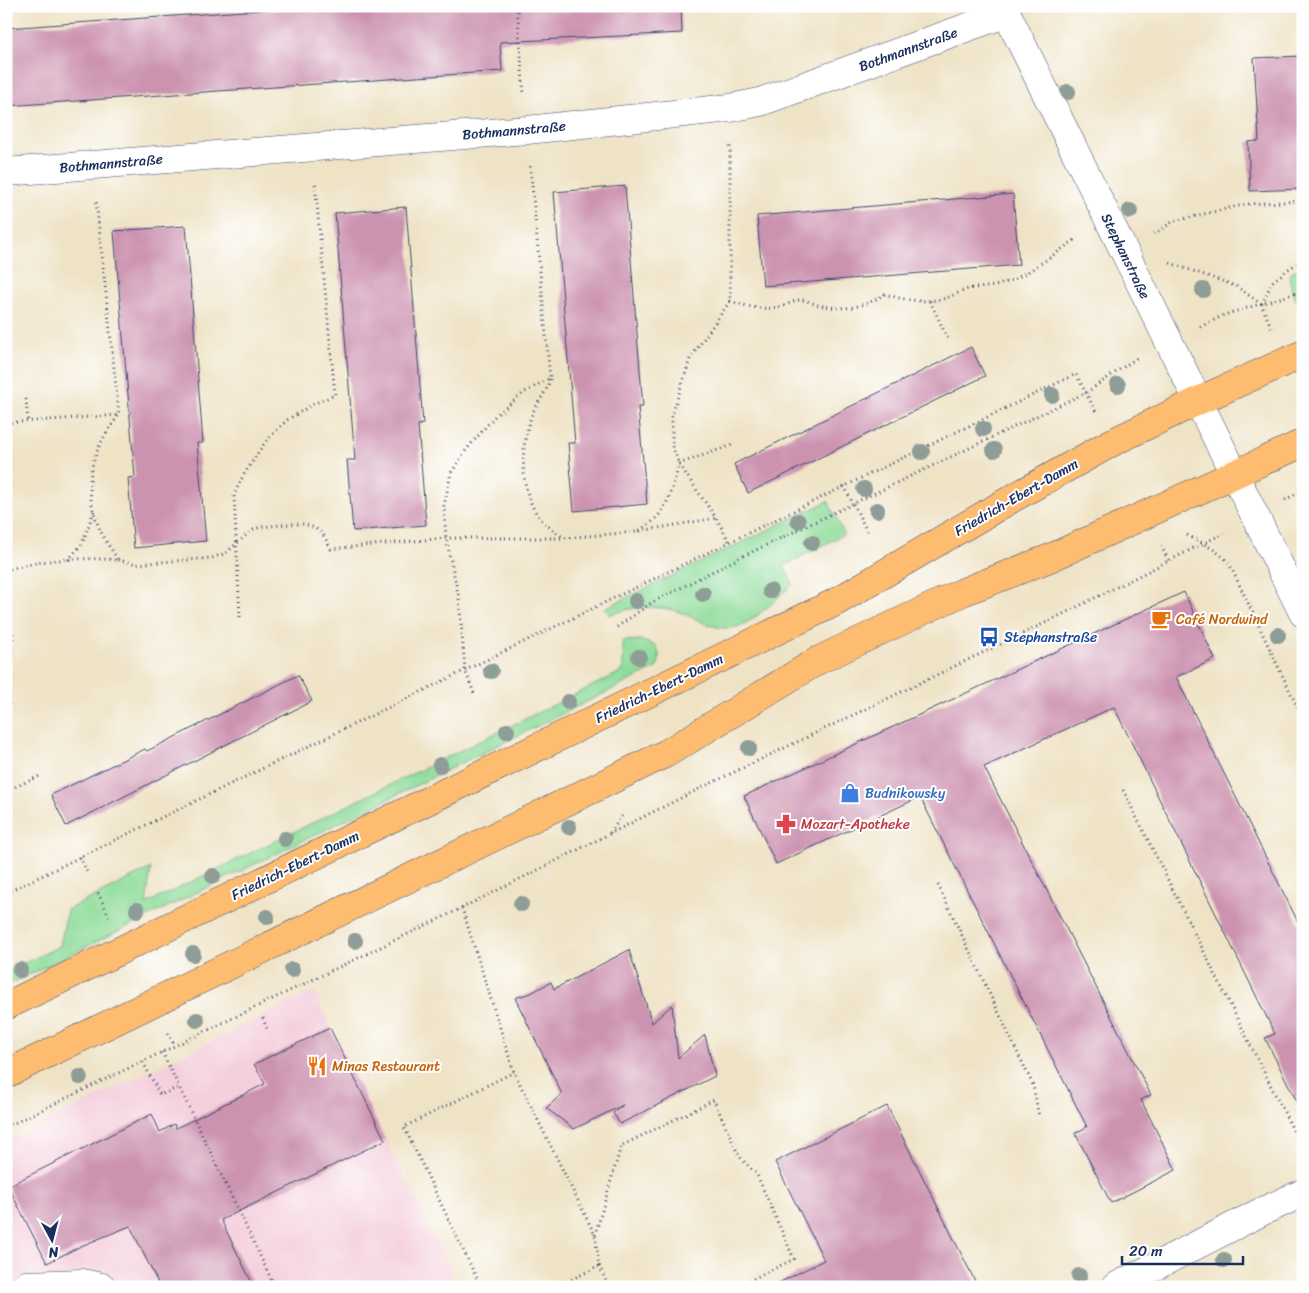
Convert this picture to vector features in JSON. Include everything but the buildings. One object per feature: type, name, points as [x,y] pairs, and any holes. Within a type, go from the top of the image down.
[{"type":"main road","name":"Friedrich-Ebert-Damm","points":[[6,1006],[834,603],[1111,443],[1198,401],[1303,354]]},
{"type":"main road","points":[[6,1074],[667,752],[819,660],[963,592],[1050,558],[1303,443]]},
{"type":"street","name":"Bothmannstraße","points":[[6,172],[527,130],[730,108],[760,102],[1005,10]]},
{"type":"street","name":"Stephanstraße","points":[[1005,10],[1303,613]]},
{"type":"street","points":[[1115,1287],[1263,1211],[1303,1193]]},
{"type":"street","points":[[26,1285],[82,1283],[102,1287]]},
{"type":"path","points":[[517,6],[550,378],[548,388],[530,420],[524,447],[524,472],[534,510],[551,529],[563,538]]},
{"type":"path","points":[[729,541],[716,518],[679,464],[672,446],[672,416],[690,360],[730,301],[730,108]]},
{"type":"path","points":[[240,617],[234,495],[242,476],[265,442],[287,420],[313,404],[335,395],[312,147]]},
{"type":"path","points":[[92,164],[119,414],[104,434],[94,456],[89,480],[94,511],[101,531],[118,560]]},
{"type":"path","points":[[1125,254],[1174,221],[1247,204],[1303,201]]},
{"type":"path","points":[[730,301],[755,309],[769,309],[801,300],[826,307],[856,308],[885,294],[902,299],[930,301],[943,299],[968,289],[984,289],[1000,285],[1017,277],[1108,218]]},
{"type":"path","points":[[1125,254],[1173,264],[1236,286],[1262,304],[1269,322]]},
{"type":"path","points":[[1262,304],[1272,282],[1291,267],[1303,262]]},
{"type":"path","points":[[1200,327],[1224,315],[1303,291]]},
{"type":"path","points":[[930,301],[948,339]]},
{"type":"path","points":[[617,627],[651,603],[739,558],[1087,392],[1141,355]]},
{"type":"path","points":[[7,891],[1076,374],[1098,416]]},
{"type":"path","points":[[474,693],[466,670],[459,598],[446,538],[444,506],[451,473],[466,450],[495,416],[525,392],[550,378]]},
{"type":"path","points":[[26,399],[28,422]]},
{"type":"path","points":[[6,423],[119,414]]},
{"type":"path","points":[[679,464],[732,445]]},
{"type":"path","points":[[635,532],[652,524],[665,508],[679,464]]},
{"type":"path","points":[[844,486],[868,533]]},
{"type":"path","points":[[68,560],[82,544],[88,532],[94,511]]},
{"type":"path","points":[[6,578],[10,569],[28,563],[92,558],[118,560],[136,564],[212,558],[226,553],[251,531],[260,527],[292,524],[304,524],[315,528],[324,534],[331,549],[446,538],[563,538],[635,532],[716,518]]},
{"type":"path","points":[[6,1127],[462,908],[706,786],[1049,621],[1230,530]]},
{"type":"path","points":[[1204,543],[1229,563],[1303,720]]},
{"type":"path","points":[[1161,546],[1169,561]]},
{"type":"path","points":[[6,604],[12,635],[9,707],[6,715]]},
{"type":"path","points":[[6,791],[42,775]]},
{"type":"path","points":[[1123,790],[1303,1150]]},
{"type":"path","points":[[80,857],[88,874]]},
{"type":"path","points":[[938,885],[1033,1085],[1040,1117]]},
{"type":"path","points":[[98,893],[112,923]]},
{"type":"path","points":[[462,908],[514,1072],[595,1236],[599,1266],[609,1287]]},
{"type":"path","points":[[263,1018],[268,1032]]},
{"type":"path","points":[[162,1052],[276,1287]]},
{"type":"path","points":[[143,1062],[160,1095],[179,1087]]},
{"type":"path","points":[[481,1287],[404,1127],[514,1072]]},
{"type":"path","points":[[595,1236],[621,1146],[714,1100],[739,1156],[757,1175],[794,1259],[736,1287]]},
{"type":"path","points":[[556,1287],[599,1266]]},
{"type":"shaded area","points":[[314,991],[458,1287],[6,1287],[6,1141]]},
{"type":"green space","points":[[1303,267],[1303,308],[1301,309],[1293,295],[1289,276],[1293,271]]},
{"type":"green space","points":[[828,501],[844,534],[784,566],[793,584],[761,612],[742,625],[733,628],[715,627],[682,613],[664,608],[625,610],[609,615],[605,608]]},
{"type":"green space","points":[[640,640],[656,646],[659,662],[656,668],[6,986],[6,972],[60,946],[67,910],[151,868],[146,904],[623,671],[623,641]]},
{"type":"place","name":"Café Nordwind","points":[[1161,619]]},
{"type":"place","name":"Stephanstraße","points":[[989,637]]},
{"type":"place","name":"Budnikowsky","points":[[850,793]]},
{"type":"place","name":"Mozart-Apotheke","points":[[786,824]]},
{"type":"place","name":"Minas Restaurant","points":[[317,1066]]}]
